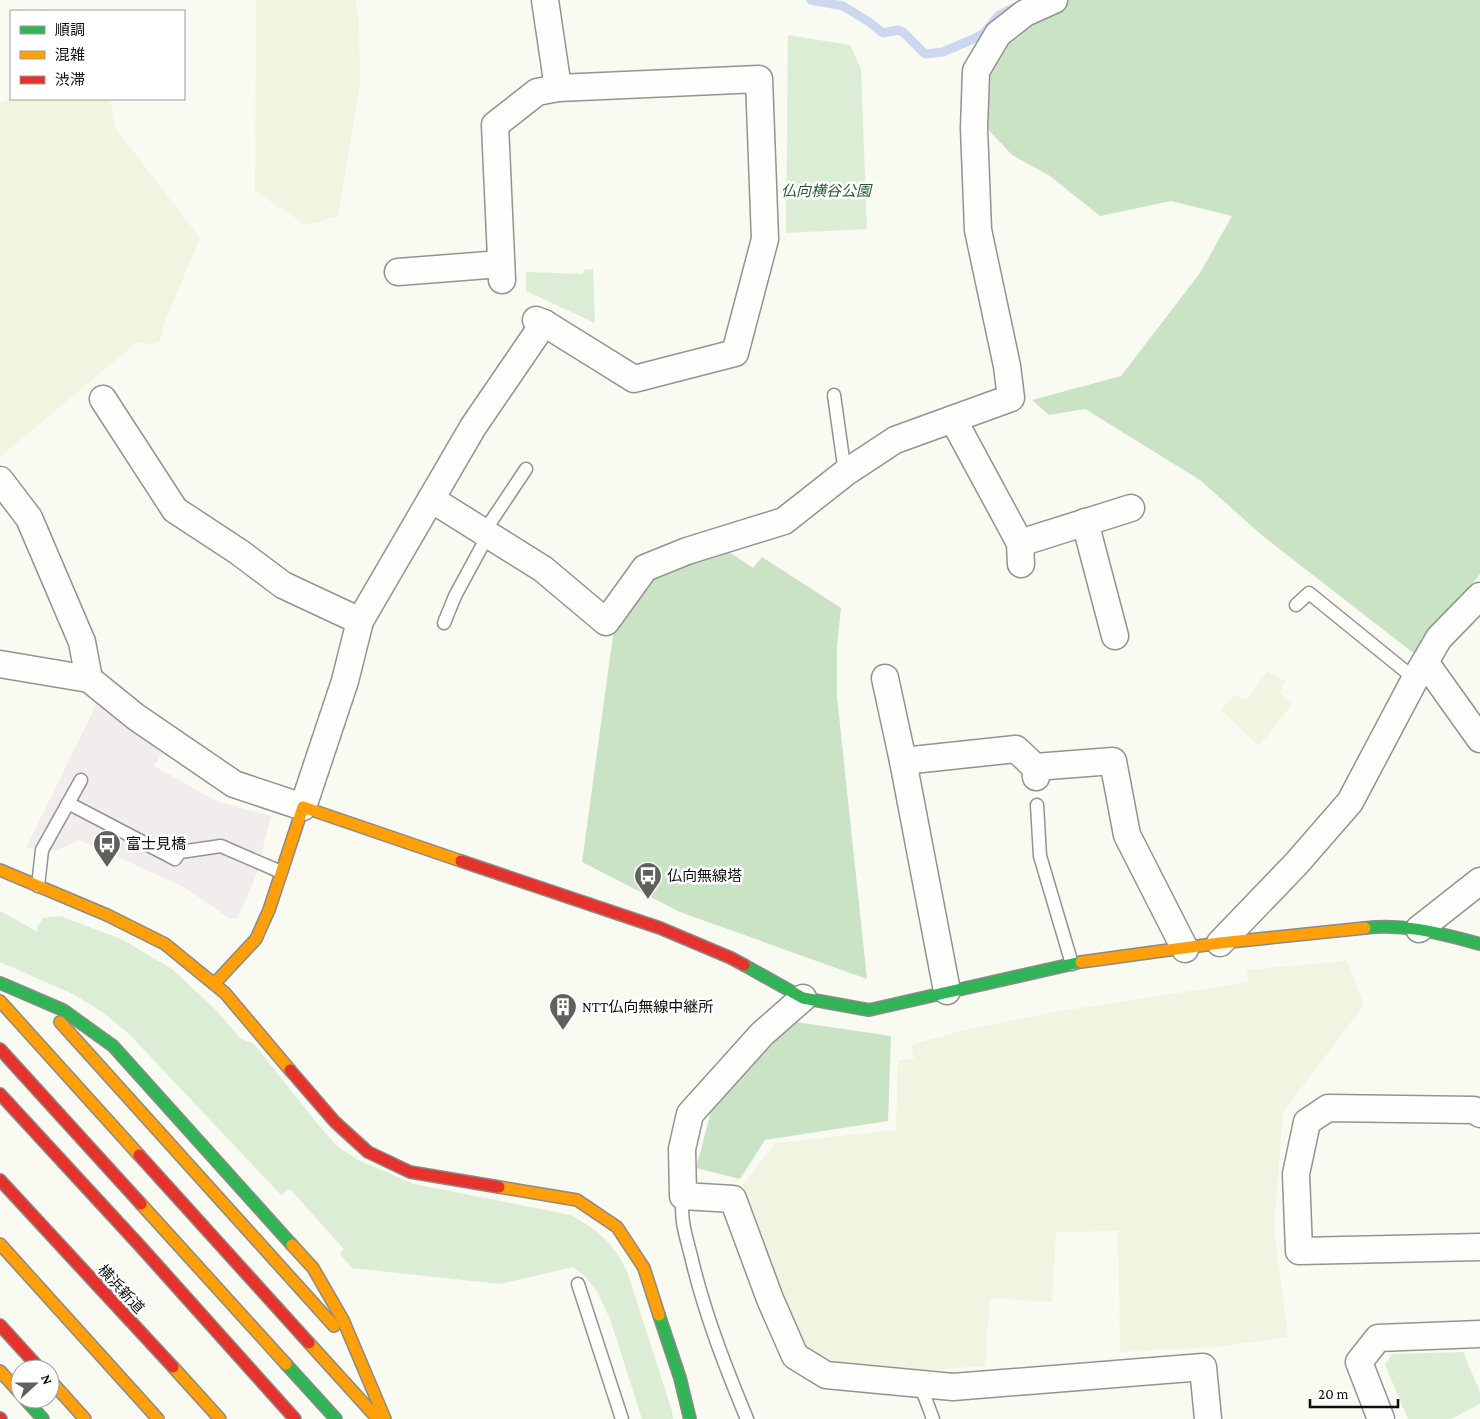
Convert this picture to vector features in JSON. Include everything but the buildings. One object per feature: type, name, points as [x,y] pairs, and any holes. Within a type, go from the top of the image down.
[{"type":"main road","points":[[214,984],[256,939],[269,910],[303,807],[660,928],[732,958],[803,998],[870,1010],[1072,964],[1220,943],[1381,926],[1419,930],[1480,944]]},
{"type":"main road","points":[[0,870],[107,915],[164,944],[225,993],[335,1122],[368,1152],[410,1172],[577,1200],[617,1227],[644,1268],[680,1378],[690,1419]]},
{"type":"main road","points":[[0,983],[63,1010],[113,1046],[313,1268],[343,1320],[385,1419]]},
{"type":"main road","points":[[40,1000],[357,1352]]},
{"type":"main road","points":[[0,1001],[378,1419]]},
{"type":"main road","points":[[0,1049],[336,1419]]},
{"type":"main road","points":[[0,1094],[141,1247],[295,1419]]},
{"type":"main road","name":"横浜新道","points":[[0,1180],[220,1419]]},
{"type":"main road","points":[[0,1244],[158,1419]]},
{"type":"main road","points":[[0,1326],[31,1359]]},
{"type":"main road","points":[[0,1371],[10,1382]]},
{"type":"main road","points":[[60,1391],[85,1419]]},
{"type":"main road","points":[[34,1409],[43,1419]]},
{"type":"street","points":[[545,0],[558,88]]},
{"type":"street","points":[[431,499],[543,569],[606,622],[645,568],[687,551],[784,521],[845,473],[895,440],[1010,398],[1007,366],[978,230],[974,128],[976,71],[998,34],[1025,13],[1054,0]]},
{"type":"street","points":[[0,664],[89,680],[136,717],[234,784],[303,807],[344,681],[360,621],[473,426],[540,322],[634,380],[735,353],[765,239],[759,79],[558,88],[537,92],[495,125],[501,272],[398,272]]},
{"type":"street","points":[[103,398],[175,510],[239,552],[283,585],[360,621]]},
{"type":"street","points":[[953,419],[1021,554],[1085,522],[1131,508]]},
{"type":"street","points":[[0,480],[29,518],[82,642],[89,680]]},
{"type":"street","points":[[1085,522],[1115,636]]},
{"type":"street","points":[[1220,943],[1296,864],[1350,802],[1439,638],[1480,596]]},
{"type":"street","points":[[1420,671],[1480,739]]},
{"type":"street","points":[[885,678],[903,761],[947,991]]},
{"type":"street","points":[[903,761],[1016,749],[1036,772],[1113,761],[1128,836],[1185,949]]},
{"type":"street","points":[[1419,930],[1480,881]]},
{"type":"street","points":[[803,998],[762,1034],[690,1114],[682,1149],[683,1196],[733,1199],[770,1299],[795,1356],[826,1375],[953,1387],[1203,1367],[1208,1419]]},
{"type":"street","points":[[1480,1114],[1474,1110],[1328,1108],[1307,1122],[1296,1174],[1299,1251],[1480,1247]]},
{"type":"street","points":[[1381,1419],[1359,1362],[1378,1338],[1480,1334]]},
{"type":"lane","points":[[834,395],[845,473]]},
{"type":"lane","points":[[444,624],[455,596],[486,534],[526,469]]},
{"type":"lane","points":[[1296,605],[1309,593],[1420,671]]},
{"type":"lane","points":[[38,886],[42,850],[81,780]]},
{"type":"lane","points":[[68,803],[176,859],[180,852],[220,846],[281,872]]},
{"type":"lane","points":[[1037,805],[1040,856],[1072,964]]},
{"type":"lane","points":[[683,1196],[680,1213],[695,1274],[725,1366],[747,1419]]},
{"type":"lane","points":[[578,1284],[622,1419]]},
{"type":"lane","points":[[920,1384],[933,1419]]},
{"type":"shaded area","points":[[100,697],[167,746],[154,766],[216,801],[271,816],[256,876],[238,918],[230,919],[184,887],[79,840],[55,851],[26,848]]},
{"type":"green space","points":[[256,0],[355,0],[359,19],[360,85],[338,216],[306,225],[255,191]]},
{"type":"green space","points":[[1049,0],[1480,0],[1480,574],[1416,655],[1264,537],[1200,480],[1085,409],[1049,415],[1032,400],[1121,376],[1200,273],[1232,216],[1171,201],[1100,216],[1050,176],[1012,155],[974,114],[984,63]]},
{"type":"green space","name":"仏向横谷公園","points":[[788,35],[850,45],[861,69],[867,229],[786,233]]},
{"type":"green space","points":[[10,98],[10,100],[110,100],[115,128],[200,238],[164,323],[160,342],[151,345],[137,342],[0,457],[0,103]]},
{"type":"green space","points":[[593,269],[595,323],[526,291],[526,272],[583,274],[584,270]]},
{"type":"green space","points":[[723,548],[753,568],[762,557],[841,608],[837,646],[837,697],[867,979],[680,912],[582,862],[615,621],[650,572]]},
{"type":"green space","points":[[1267,671],[1285,681],[1280,693],[1292,704],[1259,746],[1221,710],[1234,695],[1247,700]]},
{"type":"green space","points":[[0,911],[38,932],[37,927],[43,918],[61,916],[123,940],[172,969],[215,1009],[241,1039],[254,1044],[337,1146],[358,1160],[414,1184],[571,1215],[594,1229],[618,1255],[627,1271],[673,1419],[642,1419],[610,1319],[598,1293],[585,1276],[573,1267],[500,1284],[352,1268],[340,1254],[344,1249],[290,1189],[281,1195],[130,1035],[104,1013],[73,994],[0,962]]},
{"type":"green space","points":[[1347,961],[1364,1005],[1283,1112],[1274,1227],[1288,1337],[1216,1347],[1120,1352],[1118,1231],[1056,1232],[1052,1302],[990,1298],[985,1366],[925,1370],[842,1363],[816,1356],[795,1327],[743,1185],[775,1143],[896,1130],[898,1060],[914,1059],[911,1045],[960,1031],[1054,1012],[1249,982],[1246,970]]},
{"type":"green space","points":[[796,1022],[891,1036],[888,1121],[765,1140],[740,1179],[696,1168],[714,1100]]},
{"type":"green space","points":[[1463,1352],[1480,1392],[1480,1404],[1451,1419],[1408,1419],[1385,1365],[1392,1354]]},
{"type":"waterway","points":[[811,0],[843,6],[883,33],[898,30],[903,32],[925,54],[943,52],[983,34],[999,15],[1015,7]]},
{"type":"traffic: fast","points":[[1365,928],[1409,928],[1480,944]]},
{"type":"traffic: fast","points":[[744,965],[803,998],[869,1010],[1081,962]]},
{"type":"traffic: fast","points":[[0,983],[63,1010],[113,1046],[292,1245]]},
{"type":"traffic: fast","points":[[659,1315],[680,1378],[690,1419]]},
{"type":"traffic: fast","points":[[286,1364],[336,1419]]},
{"type":"traffic: fast","points":[[34,1409],[43,1419]]},
{"type":"traffic: slow","points":[[214,984],[256,939],[269,910],[303,807],[461,861]]},
{"type":"traffic: slow","points":[[0,870],[107,915],[165,944],[225,993],[290,1070]]},
{"type":"traffic: slow","points":[[1081,962],[1220,943],[1365,928]]},
{"type":"traffic: slow","points":[[0,1001],[139,1155]]},
{"type":"traffic: slow","points":[[60,1022],[334,1326]]},
{"type":"traffic: slow","points":[[499,1187],[577,1200],[617,1227],[644,1268],[659,1315]]},
{"type":"traffic: slow","points":[[141,1204],[286,1364]]},
{"type":"traffic: slow","points":[[0,1244],[158,1419]]},
{"type":"traffic: slow","points":[[292,1245],[313,1268],[343,1320],[385,1419]]},
{"type":"traffic: slow","points":[[309,1343],[376,1417]]},
{"type":"traffic: slow","points":[[173,1367],[220,1419]]},
{"type":"traffic: slow","points":[[0,1371],[10,1382]]},
{"type":"traffic: slow","points":[[60,1391],[85,1419]]},
{"type":"traffic: jam","points":[[461,861],[660,928],[744,965]]},
{"type":"traffic: jam","points":[[0,1049],[141,1204]]},
{"type":"traffic: jam","points":[[290,1070],[335,1122],[368,1152],[410,1172],[499,1187]]},
{"type":"traffic: jam","points":[[0,1094],[141,1247],[295,1419]]},
{"type":"traffic: jam","points":[[139,1155],[309,1343]]},
{"type":"traffic: jam","points":[[0,1180],[173,1367]]},
{"type":"traffic: jam","points":[[0,1325],[31,1359]]},
{"type":"place","name":"富士見橋","points":[[107,868]]},
{"type":"place","name":"仏向無線塔","points":[[648,900]]},
{"type":"place","name":"NTT仏向無線中継所","points":[[563,1031]]}]
